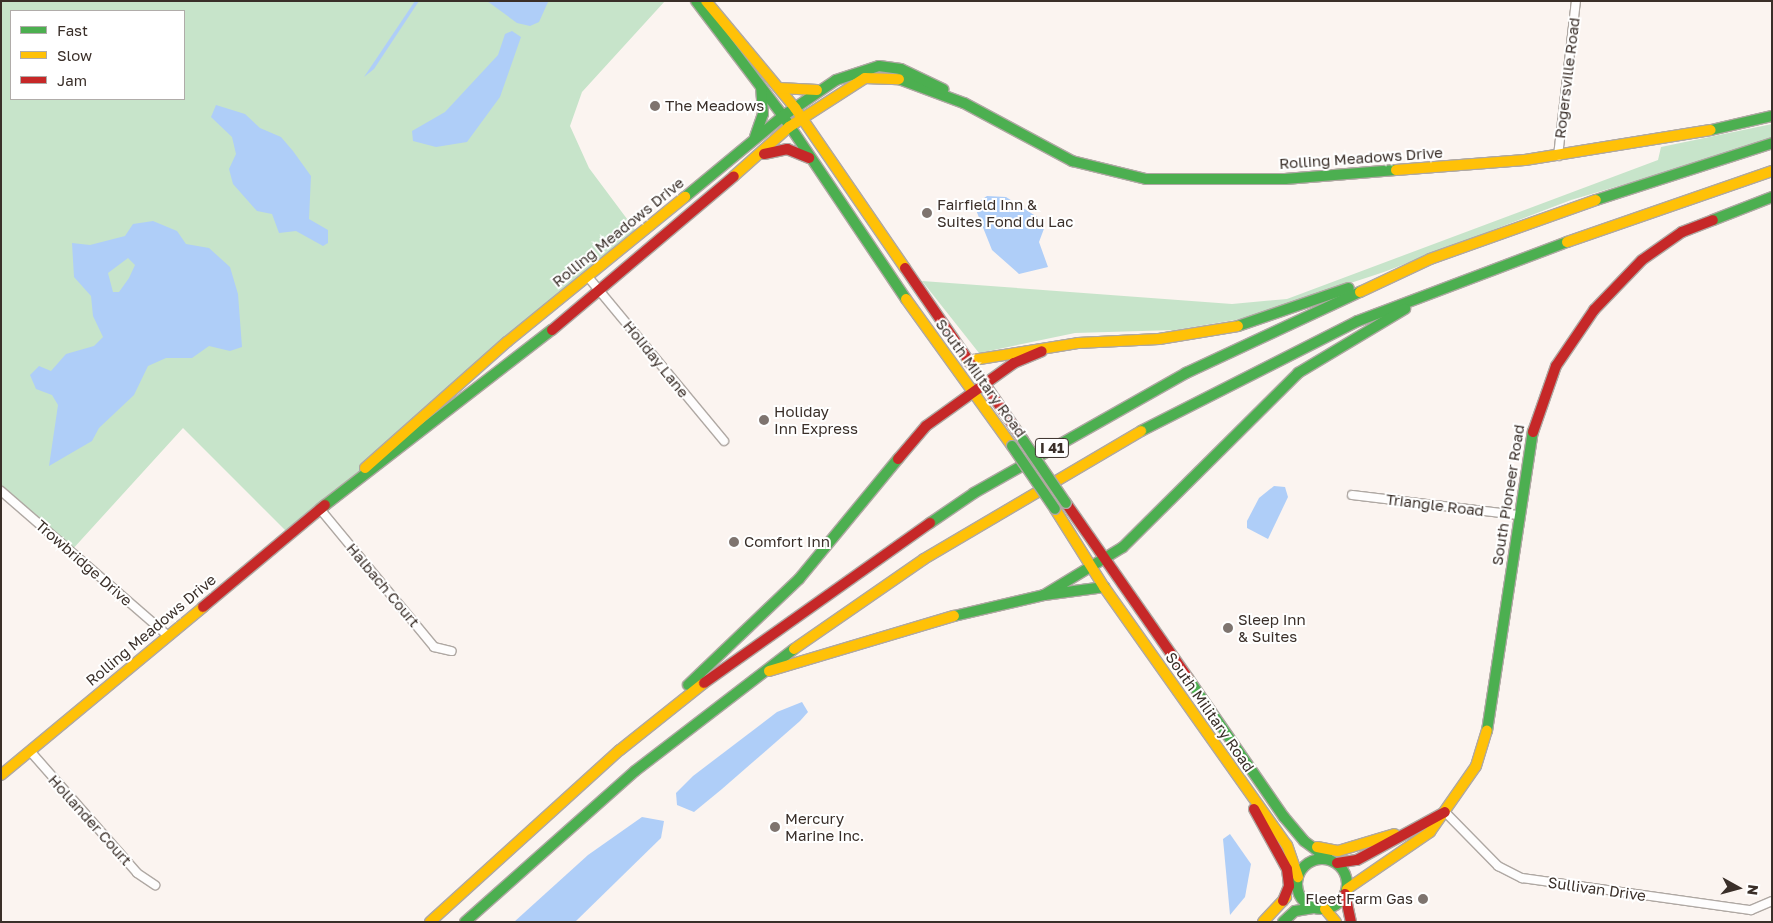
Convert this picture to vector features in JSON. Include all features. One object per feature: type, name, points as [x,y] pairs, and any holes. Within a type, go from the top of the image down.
[{"type":"main road","name":"South Military Road","points":[[696,1],[783,116],[971,394],[1012,446],[1055,509],[1104,587],[1241,783],[1290,849],[1297,879]]},
{"type":"main road","name":"South Military Road","points":[[706,1],[795,108],[983,385],[1299,835],[1333,861]]},
{"type":"main road","name":"Rolling Meadows Drive","points":[[320,509],[436,402],[783,116],[855,70],[887,66],[928,81],[964,104],[1072,161],[1146,179],[1285,179],[1558,156],[1772,116]]},
{"type":"main road","name":"Rolling Meadows Drive","points":[[1,775],[320,509],[602,292],[790,127],[846,86],[878,75],[902,79],[964,104]]},
{"type":"main road","points":[[754,140],[763,114],[761,87]]},
{"type":"main road","points":[[779,88],[821,90]]},
{"type":"main road","name":"I 41","points":[[430,922],[620,750],[812,602],[974,493],[1186,373],[1430,260],[1539,218],[1772,143]]},
{"type":"main road","points":[[760,155],[786,149],[812,159]]},
{"type":"main road","name":"I 41","points":[[465,922],[635,771],[758,674],[924,559],[1118,443],[1358,321],[1441,287],[1772,170]]},
{"type":"main road","name":"South Pioneer Road","points":[[1346,891],[1430,832],[1476,766],[1489,728],[1526,456],[1540,405],[1556,366],[1594,310],[1642,260],[1682,232],[1772,198]]},
{"type":"main road","points":[[967,361],[1042,351],[1078,343],[1159,338],[1238,326],[1430,260]]},
{"type":"main road","points":[[1044,595],[1104,556],[1123,547],[1156,518],[1298,374],[1441,287]]},
{"type":"main road","points":[[620,750],[759,622],[926,426],[1014,363],[1042,351]]},
{"type":"main road","points":[[758,674],[897,630],[1044,595],[1104,587]]},
{"type":"main road","points":[[1241,783],[1286,865],[1289,886],[1283,901]]},
{"type":"main road","points":[[1263,922],[1283,901],[1297,879],[1313,860],[1357,860],[1410,829],[1445,812]]},
{"type":"main road","points":[[1299,835],[1320,848],[1338,851],[1410,829]]},
{"type":"main road","points":[[1333,861],[1346,874],[1346,891],[1351,922]]},
{"type":"main road","points":[[1297,879],[1301,898],[1320,908],[1336,922]]},
{"type":"main road","points":[[1283,922],[1295,911],[1320,908],[1346,891]]},
{"type":"street","name":"Rogersville Road","points":[[1558,156],[1576,1]]},
{"type":"street","name":"Holiday Lane","points":[[588,277],[724,441]]},
{"type":"street","name":"Trowbridge Drive","points":[[1,491],[168,635]]},
{"type":"street","name":"Triangle Road","points":[[1352,495],[1518,515]]},
{"type":"street","name":"Halbach Court","points":[[320,509],[434,647],[452,652]]},
{"type":"street","name":"Hollander Court","points":[[30,751],[137,873],[155,884]]},
{"type":"street","name":"Sullivan Drive","points":[[1445,812],[1498,866],[1522,878],[1751,910],[1772,901]]},
{"type":"green space","points":[[1,1],[665,1],[582,92],[570,126],[589,168],[639,235],[436,402],[290,535],[183,428],[71,551],[1,491]]},
{"type":"green space","points":[[1772,124],[1772,141],[1571,200],[1384,272],[1241,319],[1175,330],[1075,333],[979,353],[922,281],[1232,304],[1287,299],[1658,160],[1661,147]]},
{"type":"water","points":[[415,1],[419,1],[374,69],[364,77]]},
{"type":"water","points":[[487,1],[548,2],[539,22],[530,26],[517,23]]},
{"type":"water","points":[[512,31],[521,37],[500,97],[467,142],[436,147],[413,141],[412,131],[445,112],[498,55],[505,34]]},
{"type":"water","points":[[216,105],[245,114],[260,128],[281,137],[293,151],[311,176],[309,219],[328,230],[328,243],[323,246],[296,231],[279,233],[272,214],[257,211],[233,184],[229,169],[236,154],[232,137],[211,117]]},
{"type":"water","points":[[987,196],[1006,197],[1042,220],[1045,226],[1039,242],[1048,267],[1019,274],[992,250],[974,205]]},
{"type":"water","points":[[153,221],[177,231],[186,244],[209,248],[230,267],[238,294],[242,347],[230,351],[209,346],[192,358],[166,358],[148,366],[134,395],[99,428],[92,441],[49,466],[58,405],[52,395],[36,389],[30,375],[39,366],[51,371],[66,354],[94,346],[103,337],[93,316],[91,296],[74,277],[72,243],[90,245],[125,236],[133,224]],"holes":[[[128,258],[135,265],[119,292],[113,292],[108,273]]]},
{"type":"water","points":[[1274,486],[1285,487],[1288,497],[1268,539],[1247,528],[1247,521],[1259,498]]},
{"type":"water","points":[[802,702],[808,712],[800,721],[722,789],[694,812],[677,805],[676,793],[693,776],[777,712]]},
{"type":"water","points":[[642,817],[664,821],[661,838],[575,922],[514,922],[588,855]]},
{"type":"water","points":[[1230,834],[1251,864],[1245,897],[1230,915],[1223,839]]},
{"type":"traffic: fast","points":[[696,1],[783,116],[906,299]]},
{"type":"traffic: fast","points":[[685,197],[783,116],[836,80],[879,66],[901,69],[943,89]]},
{"type":"traffic: fast","points":[[899,79],[964,103],[1072,161],[1146,179],[1285,179],[1396,170]]},
{"type":"traffic: fast","points":[[755,137],[763,114],[761,88]]},
{"type":"traffic: fast","points":[[1711,130],[1772,116]]},
{"type":"traffic: fast","points":[[1596,200],[1772,143]]},
{"type":"traffic: fast","points":[[1713,220],[1772,197]]},
{"type":"traffic: fast","points":[[1141,431],[1358,321],[1567,242]]},
{"type":"traffic: fast","points":[[1238,326],[1349,288]]},
{"type":"traffic: fast","points":[[930,523],[974,493],[1186,373],[1360,292]]},
{"type":"traffic: fast","points":[[1044,595],[1123,547],[1298,373],[1405,309]]},
{"type":"traffic: fast","points":[[320,509],[552,330]]},
{"type":"traffic: fast","points":[[1487,731],[1533,432]]},
{"type":"traffic: fast","points":[[1023,440],[1066,503]]},
{"type":"traffic: fast","points":[[1012,446],[1055,509]]},
{"type":"traffic: fast","points":[[688,685],[799,579],[898,459]]},
{"type":"traffic: fast","points":[[954,616],[1044,595],[1104,587]]},
{"type":"traffic: fast","points":[[465,922],[635,771],[794,649]]},
{"type":"traffic: fast","points":[[1188,678],[1284,817],[1304,841],[1329,859]]},
{"type":"traffic: fast","points":[[1317,859],[1327,859],[1340,866],[1347,879],[1347,884],[1347,889],[1340,902],[1327,909],[1317,909],[1308,905],[1301,898],[1297,889],[1297,879],[1301,870],[1308,863],[1317,859]]},
{"type":"traffic: fast","points":[[1283,922],[1295,911],[1315,908]]},
{"type":"traffic: slow","points":[[706,1],[795,108],[905,268]]},
{"type":"traffic: slow","points":[[734,176],[789,127],[865,78],[899,79]]},
{"type":"traffic: slow","points":[[779,88],[817,90]]},
{"type":"traffic: slow","points":[[1396,170],[1525,160],[1711,130]]},
{"type":"traffic: slow","points":[[1567,242],[1772,171]]},
{"type":"traffic: slow","points":[[365,468],[507,342],[685,197]]},
{"type":"traffic: slow","points":[[1360,292],[1430,259],[1596,200]]},
{"type":"traffic: slow","points":[[906,299],[1012,446]]},
{"type":"traffic: slow","points":[[967,361],[1078,343],[1159,339],[1238,326]]},
{"type":"traffic: slow","points":[[794,649],[924,559],[1141,431]]},
{"type":"traffic: slow","points":[[1055,509],[1104,587],[1287,845],[1298,877]]},
{"type":"traffic: slow","points":[[1,775],[203,607]]},
{"type":"traffic: slow","points":[[769,671],[954,616]]},
{"type":"traffic: slow","points":[[430,922],[620,750],[704,683]]},
{"type":"traffic: slow","points":[[1347,889],[1430,832],[1476,766],[1487,731]]},
{"type":"traffic: slow","points":[[1317,847],[1338,851],[1395,834]]},
{"type":"traffic: slow","points":[[1263,922],[1286,897]]},
{"type":"traffic: slow","points":[[1325,909],[1336,922]]},
{"type":"traffic: jam","points":[[764,154],[787,149],[809,158]]},
{"type":"traffic: jam","points":[[552,330],[734,176]]},
{"type":"traffic: jam","points":[[1533,432],[1556,366],[1594,310],[1642,260],[1682,232],[1713,220]]},
{"type":"traffic: jam","points":[[905,268],[1023,440]]},
{"type":"traffic: jam","points":[[898,459],[926,426],[1014,363],[1042,351]]},
{"type":"traffic: jam","points":[[1066,503],[1188,678]]},
{"type":"traffic: jam","points":[[203,607],[325,505]]},
{"type":"traffic: jam","points":[[704,683],[930,523]]},
{"type":"traffic: jam","points":[[1254,809],[1287,869],[1289,886],[1283,901]]},
{"type":"traffic: jam","points":[[1337,863],[1357,860],[1445,812]]},
{"type":"traffic: jam","points":[[1345,894],[1351,922]]},
{"type":"place","name":"The Meadows","points":[[655,106]]},
{"type":"place","name":"Fairfield Inn & Suites Fond du Lac","points":[[927,213]]},
{"type":"place","name":"Holiday Inn Express","points":[[764,420]]},
{"type":"place","name":"Comfort Inn","points":[[734,542]]},
{"type":"place","name":"Sleep Inn & Suites","points":[[1228,628]]},
{"type":"place","name":"Mercury Marine Inc.","points":[[775,827]]},
{"type":"place","name":"Fleet Farm Gas","points":[[1423,899]]}]
